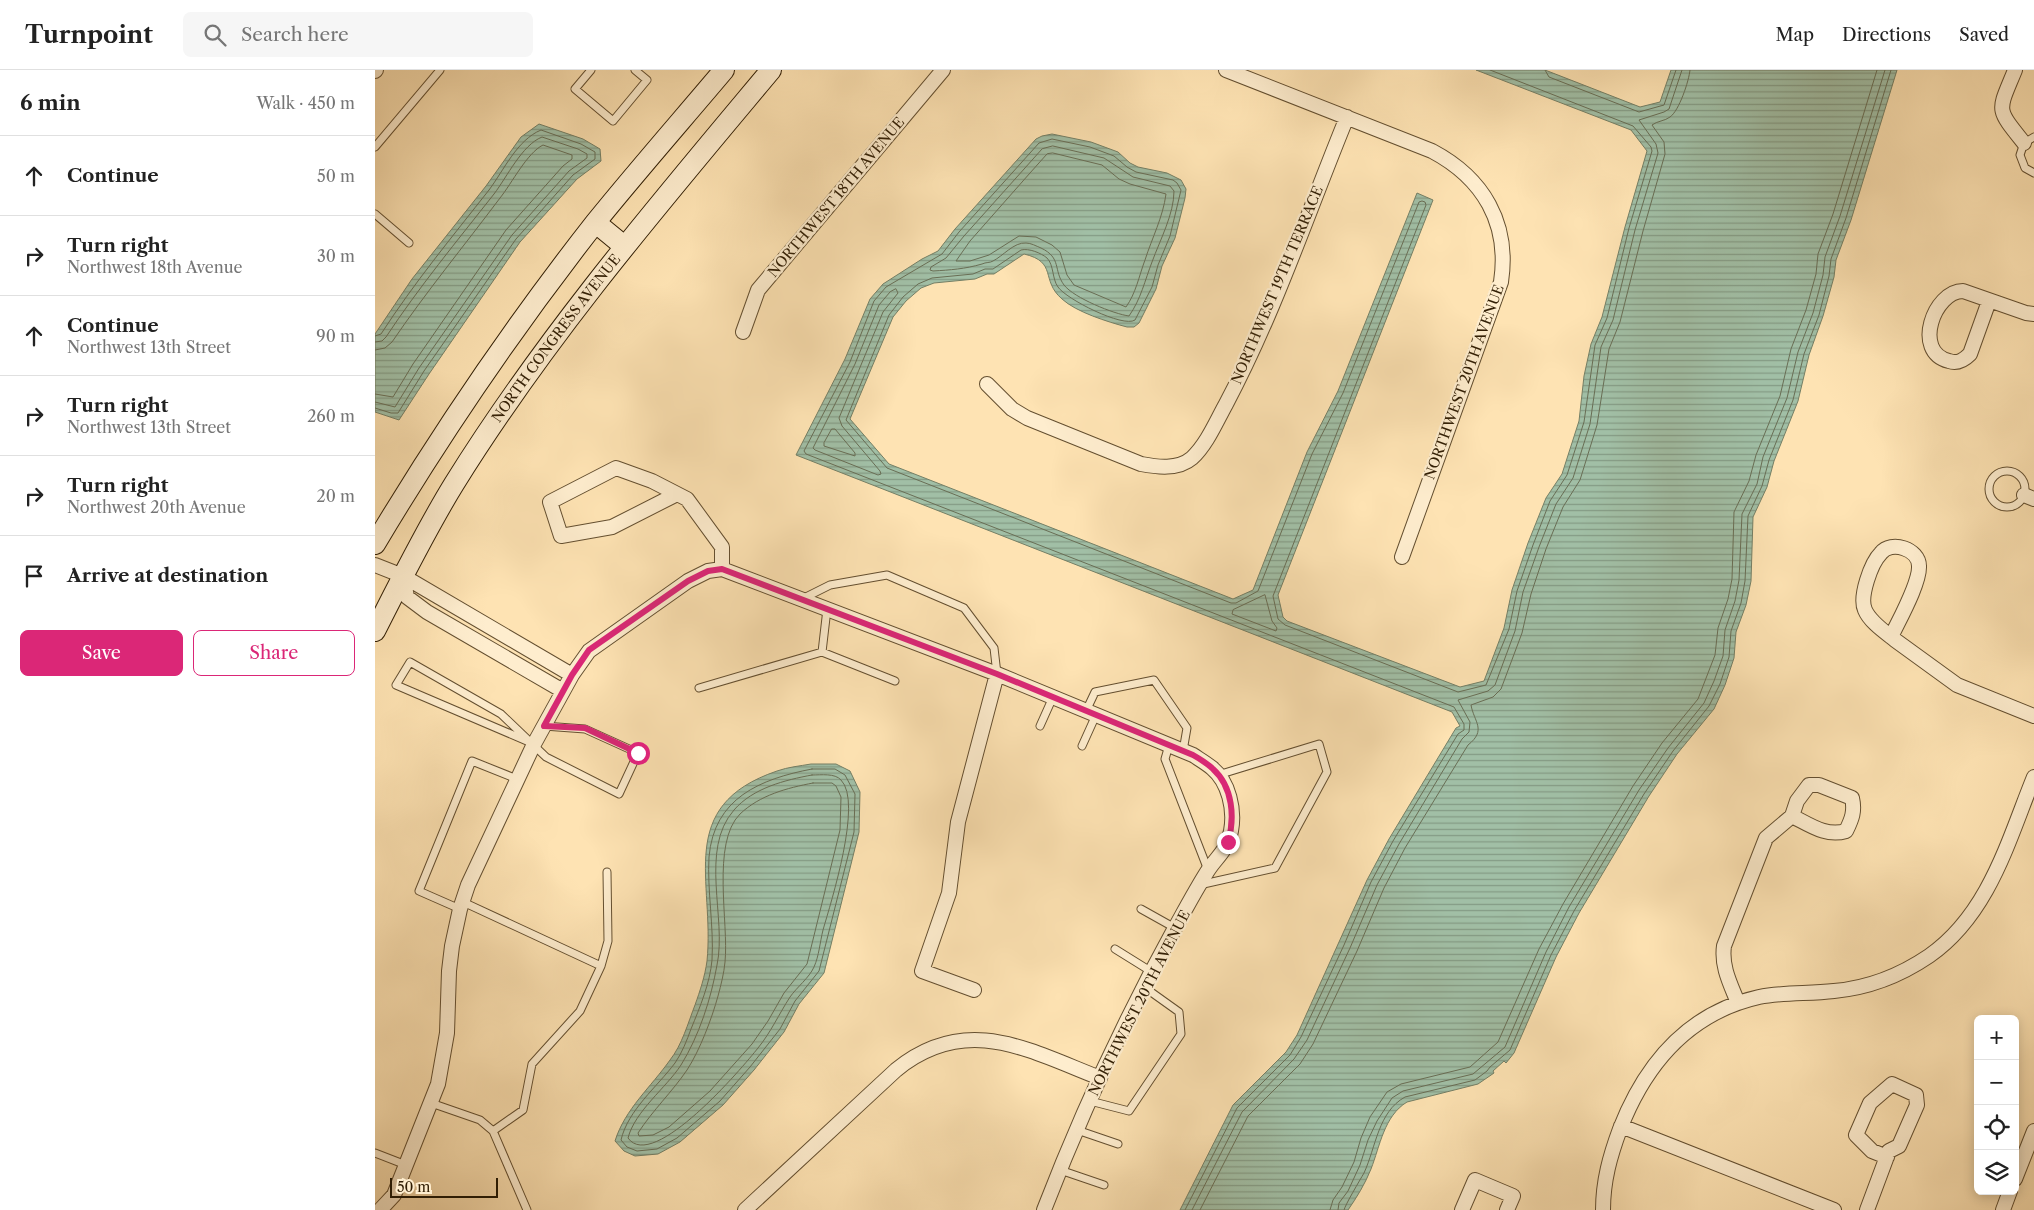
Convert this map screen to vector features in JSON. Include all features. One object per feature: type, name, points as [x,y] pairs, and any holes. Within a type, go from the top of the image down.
[{"type":"main road","points":[[375,544],[422,466],[472,390],[596,223],[724,70]]},
{"type":"main road","name":"NORTH CONGRESS AVENUE","points":[[375,631],[453,485],[502,411],[563,325],[624,246],[771,70]]},
{"type":"main road","points":[[596,223],[624,246]]},
{"type":"street","name":"NORTHWEST 18TH AVENUE","points":[[743,332],[758,290],[943,70]]},
{"type":"street","name":"NORTHWEST 20TH AVENUE","points":[[1226,70],[1432,151],[1449,160],[1472,180],[1484,196],[1500,232],[1503,252],[1501,282],[1402,557]]},
{"type":"street","points":[[2015,70],[2001,103],[2003,117],[2029,140]]},
{"type":"street","name":"NORTHWEST 19TH TERRACE","points":[[987,384],[1012,409],[1027,418],[1141,464],[1159,467],[1176,465],[1191,459],[1205,443],[1235,387],[1260,333],[1347,117]]},
{"type":"street","points":[[1989,301],[1970,354],[1963,360],[1953,362],[1942,359],[1934,354],[1929,339],[1931,326],[1938,308],[1947,296],[1955,291],[2034,314]]},
{"type":"street","points":[[677,494],[612,527],[561,536],[550,502],[616,468],[652,481],[687,499],[722,547],[722,569]]},
{"type":"street","points":[[1891,637],[1918,577],[1920,564],[1916,556],[1909,550],[1897,547],[1887,548],[1881,552],[1865,585],[1862,600],[1865,611],[1872,620],[1891,637],[1957,685],[2034,716]]},
{"type":"street","points":[[375,565],[403,576],[572,675]]},
{"type":"street","points":[[380,1210],[394,1195],[431,1103],[441,1071],[447,1033],[449,971],[468,884],[534,744],[572,675],[589,650],[688,581],[708,571],[722,569],[997,674],[1169,745],[1193,755],[1214,769],[1218,775]]},
{"type":"street","points":[[403,576],[407,597],[427,612],[563,691]]},
{"type":"street","points":[[974,990],[922,972],[949,893],[958,822],[997,674]]},
{"type":"street","name":"NORTHWEST 20TH AVENUE","points":[[1044,1210],[1100,1078],[1152,972],[1199,885],[1228,842],[1232,820],[1231,800],[1218,775]]},
{"type":"street","points":[[1603,1210],[1603,1191],[1607,1167],[1630,1104],[1642,1082],[1657,1061],[1674,1043],[1693,1027],[1738,1003],[1758,997],[1783,993],[1834,992],[1859,987],[1892,976],[1930,956],[1967,920],[1982,900],[1994,877],[2034,777]]},
{"type":"street","points":[[1738,1003],[1722,957],[1724,946],[1766,838],[1793,816],[1797,801],[1809,785],[1819,785],[1852,798],[1854,807],[1853,818],[1846,831],[1836,834],[1823,831],[1793,816]]},
{"type":"street","points":[[745,1210],[896,1070],[913,1056],[933,1048],[965,1040],[1009,1043],[1100,1078]]},
{"type":"street","points":[[1867,1210],[1887,1157],[1889,1151],[1899,1146],[1917,1105],[1916,1095],[1893,1084],[1869,1103],[1856,1135],[1872,1151],[1887,1157]]},
{"type":"street","points":[[1621,1126],[1834,1210]]},
{"type":"street","points":[[2019,1168],[2034,1131]]},
{"type":"street","points":[[1462,1210],[1475,1180],[1513,1196],[1507,1210]]},
{"type":"street","points":[[2003,1210],[2009,1195]]},
{"type":"lane","points":[[375,147],[440,70]]},
{"type":"lane","points":[[591,70],[575,89],[613,121],[647,80],[635,70]]},
{"type":"lane","points":[[2029,140],[2020,155],[2021,162],[2025,168],[2034,173]]},
{"type":"lane","points":[[375,214],[409,243]]},
{"type":"lane","points":[[2004,471],[2016,473],[2024,483],[2029,497],[2016,505],[2003,506],[1993,500],[1990,495],[1990,482],[1998,473],[2004,471]]},
{"type":"lane","points":[[802,599],[830,585],[887,575],[963,608],[994,648],[997,674]]},
{"type":"lane","points":[[821,652],[827,608]]},
{"type":"lane","points":[[699,688],[821,652],[895,681]]},
{"type":"lane","points":[[534,744],[396,685],[410,662],[501,714],[534,744],[546,757],[619,794],[638,753],[585,728],[544,726]]},
{"type":"lane","points":[[1083,746],[1095,692],[1154,680],[1187,728],[1183,751]]},
{"type":"lane","points":[[1040,726],[1053,697]]},
{"type":"lane","points":[[1199,885],[1275,868],[1327,772],[1319,744],[1218,775]]},
{"type":"lane","points":[[1169,745],[1165,760],[1208,870]]},
{"type":"lane","points":[[517,780],[472,761],[419,892],[462,905],[601,966]]},
{"type":"lane","points":[[493,1131],[523,1110],[532,1064],[580,1011],[601,966],[608,941],[607,872]]},
{"type":"lane","points":[[1141,909],[1175,928]]},
{"type":"lane","points":[[1115,949],[1152,972]]},
{"type":"lane","points":[[1090,1102],[1129,1111],[1181,1034],[1179,1012],[1145,987]]},
{"type":"lane","points":[[431,1103],[480,1120],[493,1131],[527,1210]]},
{"type":"lane","points":[[1077,1130],[1117,1144]]},
{"type":"lane","points":[[375,1153],[406,1165]]},
{"type":"lane","points":[[1060,1170],[1104,1184]]},
{"type":"water","points":[[1476,70],[1545,70],[1640,107],[1660,102],[1671,70],[1897,70],[1851,220],[1836,260],[1834,277],[1809,355],[1798,401],[1774,461],[1767,487],[1753,517],[1751,581],[1746,605],[1736,632],[1734,658],[1725,685],[1714,709],[1677,754],[1649,796],[1579,913],[1556,957],[1514,1053],[1506,1063],[1504,1061],[1493,1071],[1494,1073],[1478,1084],[1407,1102],[1399,1108],[1388,1123],[1369,1175],[1348,1210],[1180,1210],[1233,1105],[1286,1052],[1297,1035],[1367,880],[1389,839],[1456,728],[1460,726],[1452,712],[796,455],[845,359],[870,299],[883,284],[938,251],[955,229],[1036,139],[1052,134],[1091,142],[1118,152],[1130,163],[1138,167],[1167,173],[1181,180],[1186,189],[1175,238],[1162,266],[1156,289],[1139,323],[1134,327],[1127,327],[1084,312],[1068,304],[1055,292],[1045,267],[1041,262],[1034,257],[1024,254],[994,274],[987,274],[975,279],[934,283],[921,288],[906,301],[893,317],[850,419],[889,464],[1233,599],[1253,590],[1307,452],[1338,391],[1417,193],[1433,200],[1278,595],[1283,617],[1287,621],[1460,687],[1484,681],[1504,628],[1512,590],[1528,543],[1546,498],[1562,474],[1579,421],[1584,376],[1591,344],[1602,317],[1647,151],[1631,130]]},
{"type":"water","points":[[539,124],[583,139],[600,149],[601,161],[577,179],[520,242],[399,420],[375,412],[375,334],[412,279],[486,186],[521,137]]},
{"type":"water","points":[[811,764],[836,764],[850,771],[860,792],[859,832],[824,973],[799,1004],[784,1032],[723,1105],[680,1142],[658,1154],[635,1156],[624,1151],[615,1141],[619,1129],[632,1108],[678,1048],[704,978],[707,961],[708,931],[706,849],[712,825],[724,804],[745,786],[777,771]]},
{"type":"route","points":[[638,753],[585,728],[544,726],[572,675],[589,650],[688,581],[708,571],[722,569],[997,674],[1193,755],[1214,769],[1231,800],[1232,820],[1228,842]]}]
